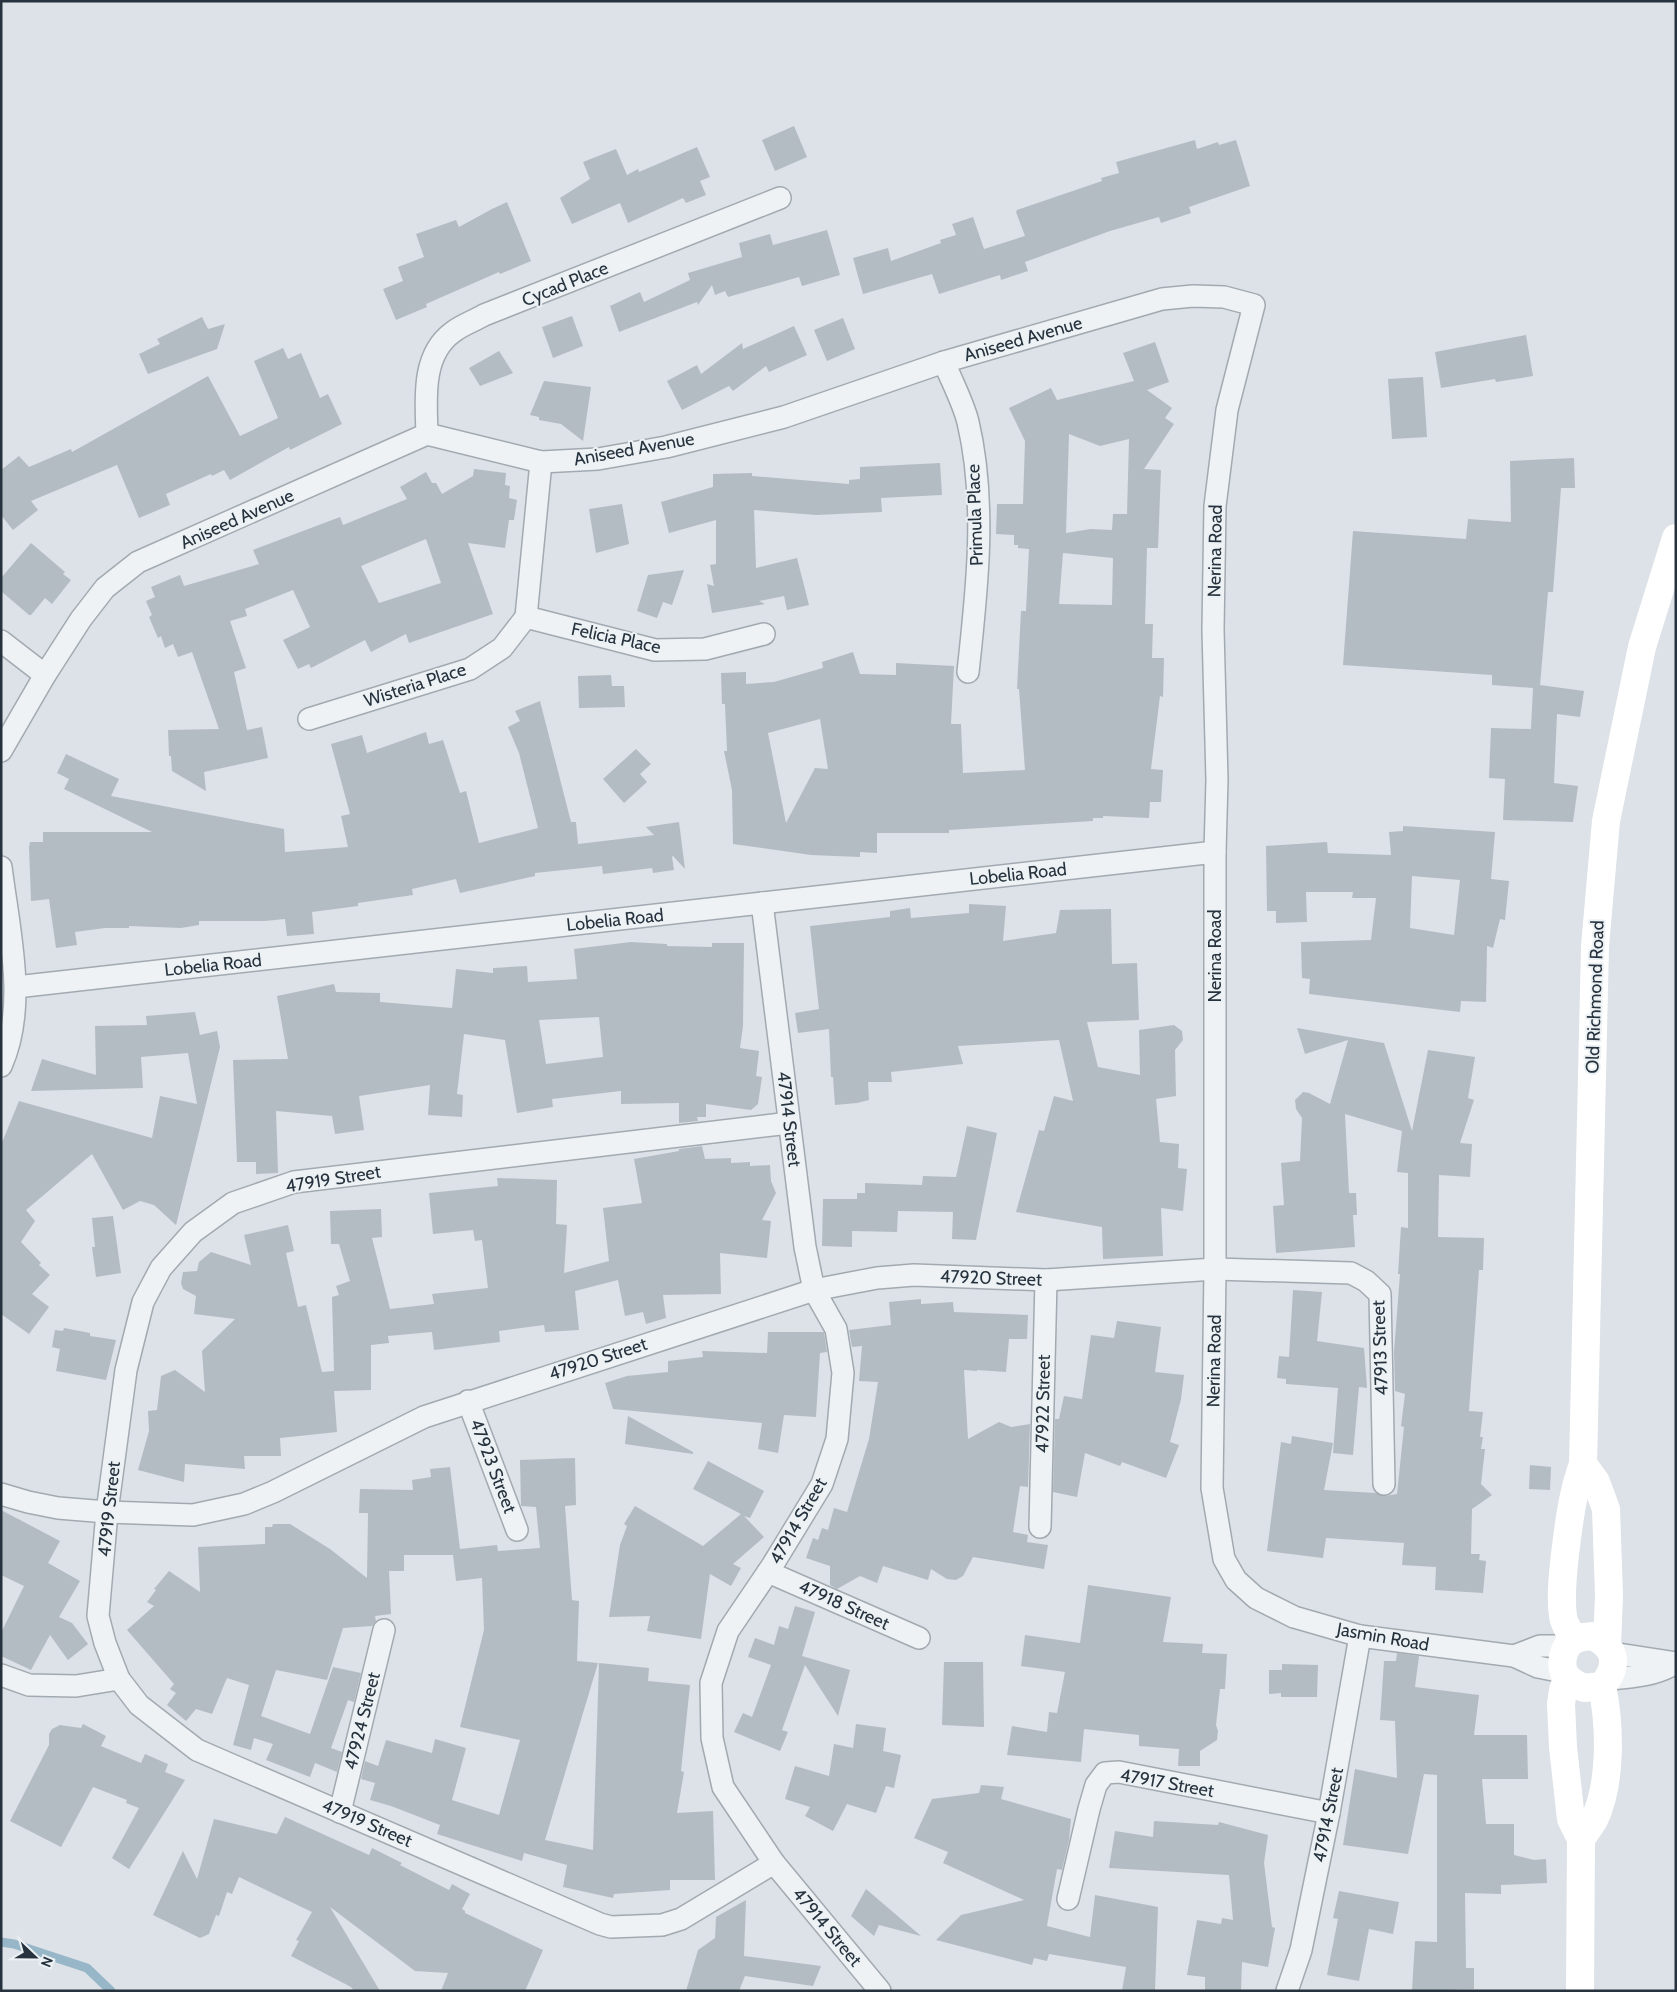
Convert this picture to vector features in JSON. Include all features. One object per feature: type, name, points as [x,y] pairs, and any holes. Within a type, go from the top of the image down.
[{"type":"street","name":"Cycad Place","points":[[427,434],[426,397],[429,370],[436,351],[452,332],[484,316],[780,198]]},
{"type":"street","name":"Aniseed Avenue","points":[[1,751],[45,675],[81,619],[105,588],[138,562],[427,434],[542,462],[598,459],[702,438],[784,417],[944,362],[1162,299],[1193,296],[1224,297],[1254,305]]},
{"type":"street","name":"Nerina Road","points":[[1254,305],[1226,410],[1215,506],[1213,630],[1217,780],[1212,1488],[1224,1560],[1236,1580],[1256,1598]]},
{"type":"street","name":"Primula Place","points":[[944,362],[967,421],[975,465],[978,516],[977,587],[968,672]]},
{"type":"street","points":[[526,617],[542,462]]},
{"type":"street","name":"Old Richmond Road","points":[[1568,1659],[1567,1629],[1563,1617],[1562,1600],[1570,1512],[1574,1487],[1583,1464],[1595,946],[1606,821],[1642,647],[1676,538]]},
{"type":"street","name":"Felicia Place","points":[[526,617],[655,650],[705,649],[764,634]]},
{"type":"street","name":"Wisteria Place","points":[[309,719],[470,668],[502,648],[526,617]]},
{"type":"street","points":[[1,641],[45,675]]},
{"type":"street","name":"Lobelia Road","points":[[16,987],[1215,852]]},
{"type":"street","points":[[1,868],[16,987],[12,1031],[1,1066]]},
{"type":"street","name":"47914 Street","points":[[762,903],[805,1247],[814,1290],[836,1329],[843,1373],[837,1439],[822,1484],[768,1572],[728,1632],[710,1683],[712,1738],[723,1788],[774,1863],[880,1991]]},
{"type":"street","name":"47919 Street","points":[[774,1863],[681,1919],[662,1925],[611,1927],[197,1750],[139,1704],[119,1679],[98,1616],[107,1512],[126,1370],[143,1302],[160,1268],[193,1232],[233,1203],[294,1182],[789,1123]]},
{"type":"street","name":"47920 Street","points":[[1,1494],[58,1508],[194,1515],[244,1504],[273,1492],[424,1416],[814,1290],[877,1278],[914,1275],[1046,1280],[1215,1270]]},
{"type":"street","name":"47913 Street","points":[[1215,1270],[1351,1273],[1366,1281],[1380,1294],[1384,1484]]},
{"type":"street","name":"47922 Street","points":[[1040,1527],[1046,1280]]},
{"type":"street","name":"47923 Street","points":[[468,1401],[517,1530]]},
{"type":"street","points":[[1581,1839],[1594,1820],[1603,1792],[1608,1742],[1607,1666],[1610,1595],[1606,1509],[1596,1482],[1583,1464]]},
{"type":"street","name":"47918 Street","points":[[768,1572],[919,1638]]},
{"type":"street","name":"Jasmin Road","points":[[1256,1598],[1294,1617],[1360,1636],[1514,1656],[1538,1667],[1568,1659]]},
{"type":"street","name":"47924 Street","points":[[340,1812],[384,1630]]},
{"type":"street","name":"47914 Street","points":[[1287,1991],[1302,1950],[1330,1814],[1360,1636]]},
{"type":"street","points":[[1580,1991],[1581,1839],[1571,1819],[1563,1747],[1561,1704],[1568,1659],[1592,1636],[1600,1640],[1607,1666]]},
{"type":"street","points":[[1568,1659],[1584,1688],[1607,1666],[1676,1663]]},
{"type":"street","points":[[1,1675],[29,1685],[76,1686],[119,1679]]},
{"type":"street","name":"47917 Street","points":[[1068,1899],[1088,1809],[1096,1785],[1105,1773],[1119,1772],[1330,1814]]},
{"type":"building","points":[[794,126],[807,157],[775,171],[762,140]]},
{"type":"building","points":[[1195,140],[1197,149],[1218,142],[1219,145],[1236,140],[1250,186],[1189,207],[1191,213],[1161,223],[1159,217],[1110,231],[1025,262],[1028,271],[1001,280],[1000,275],[939,294],[932,274],[863,294],[853,258],[888,248],[891,261],[941,243],[940,240],[956,235],[952,224],[973,217],[984,249],[1025,236],[1016,212],[1017,210],[1102,181],[1101,178],[1119,173],[1116,162]]},
{"type":"building","points":[[697,147],[710,177],[700,181],[706,195],[686,203],[683,198],[628,223],[620,203],[572,224],[560,198],[590,179],[583,162],[616,149],[627,175],[638,169],[639,172]]},
{"type":"building","points":[[507,202],[531,261],[500,274],[499,272],[426,304],[427,307],[396,320],[383,289],[403,281],[398,267],[424,257],[416,234],[456,220],[459,227]]},
{"type":"building","points":[[827,230],[840,275],[802,286],[799,277],[728,297],[725,291],[715,295],[712,285],[698,305],[697,302],[619,332],[610,306],[640,292],[644,302],[690,280],[688,273],[742,257],[739,243],[770,234],[773,245]]},
{"type":"building","points":[[572,316],[583,346],[553,358],[542,327]]},
{"type":"building","points":[[202,317],[208,329],[225,324],[217,349],[148,374],[139,354],[160,344],[157,339]]},
{"type":"building","points":[[843,318],[855,349],[827,361],[814,330]]},
{"type":"building","points":[[794,326],[807,355],[769,372],[766,366],[733,391],[729,386],[682,410],[667,381],[697,365],[701,374],[742,343],[743,349]]},
{"type":"building","points":[[1526,335],[1533,376],[1496,382],[1495,379],[1441,388],[1435,352]]},
{"type":"building","points":[[1155,342],[1169,382],[1147,390],[1172,408],[1165,418],[1174,424],[1144,469],[1161,470],[1158,548],[1147,548],[1145,624],[1153,624],[1152,658],[1164,658],[1163,697],[1160,696],[1151,769],[1163,770],[1161,802],[1150,802],[1149,818],[1103,816],[1103,818],[1093,818],[1093,821],[949,830],[949,833],[877,833],[877,853],[860,852],[860,857],[811,855],[733,844],[732,790],[724,751],[727,751],[725,704],[722,704],[721,673],[746,672],[746,684],[774,682],[823,668],[822,662],[853,652],[860,674],[896,675],[896,663],[954,666],[951,724],[961,724],[963,773],[1025,770],[1019,689],[1017,689],[1021,611],[1026,611],[1029,549],[1018,548],[1018,545],[1014,545],[1014,535],[996,534],[997,504],[1023,504],[1025,441],[1009,408],[1051,388],[1057,400],[1134,381],[1123,353]],"holes":[[[1069,434],[1100,446],[1129,439],[1127,514],[1113,514],[1112,530],[1091,529],[1066,533]],[[1063,553],[1113,558],[1112,605],[1059,604]],[[820,719],[828,769],[815,768],[786,823],[768,733]]]},
{"type":"building","points":[[283,348],[288,359],[301,353],[320,398],[328,394],[342,424],[290,450],[289,447],[230,480],[224,470],[166,494],[170,505],[139,518],[117,465],[31,501],[38,510],[13,530],[1,515],[1,470],[19,456],[29,467],[71,449],[72,452],[208,376],[240,436],[278,418],[254,361]]},
{"type":"building","points":[[499,351],[513,373],[480,386],[469,368]]},
{"type":"building","points":[[1423,377],[1427,437],[1392,439],[1388,379]]},
{"type":"building","points":[[544,381],[591,387],[583,441],[561,424],[539,420],[539,417],[530,415]]},
{"type":"building","points":[[1574,458],[1575,488],[1561,488],[1553,592],[1548,592],[1540,685],[1584,691],[1580,717],[1557,714],[1554,783],[1578,786],[1573,822],[1503,820],[1505,779],[1489,778],[1491,728],[1531,729],[1533,688],[1492,685],[1492,675],[1343,665],[1353,531],[1466,539],[1468,519],[1511,522],[1510,461]]},
{"type":"building","points":[[940,463],[942,495],[881,498],[882,512],[816,515],[754,510],[756,568],[797,558],[809,605],[787,610],[784,596],[759,601],[765,604],[712,613],[707,584],[714,586],[710,565],[716,564],[716,520],[669,533],[661,502],[713,487],[713,474],[752,473],[752,476],[849,484],[849,480],[860,479],[860,467]]},
{"type":"building","points":[[474,469],[506,473],[505,485],[510,486],[509,498],[517,500],[514,520],[509,520],[505,548],[468,543],[493,614],[409,643],[406,634],[371,652],[365,640],[311,668],[309,664],[298,669],[283,640],[310,627],[293,590],[245,609],[247,616],[230,621],[246,668],[234,672],[247,730],[262,727],[268,758],[204,772],[206,791],[172,771],[171,756],[169,756],[168,730],[219,729],[192,652],[178,657],[173,644],[165,648],[161,636],[158,638],[149,617],[152,615],[146,601],[155,597],[151,587],[180,575],[184,586],[259,564],[253,550],[340,517],[343,525],[407,499],[400,487],[426,472],[432,483],[436,483],[442,494],[473,476]],"holes":[[[426,539],[441,583],[379,603],[361,566]]]},
{"type":"building","points":[[622,504],[629,544],[596,553],[589,509]]},
{"type":"building","points":[[31,543],[65,572],[63,574],[71,580],[52,604],[45,598],[29,615],[1,591],[1,578]]},
{"type":"building","points":[[684,570],[672,605],[663,602],[657,618],[637,611],[648,575]]},
{"type":"building","points":[[611,675],[612,686],[624,686],[625,707],[579,708],[578,676]]},
{"type":"building","points":[[540,701],[571,822],[576,822],[578,844],[654,835],[646,827],[679,822],[685,869],[673,856],[674,870],[653,873],[652,868],[603,874],[602,866],[535,873],[535,876],[460,893],[456,879],[412,889],[413,895],[358,903],[358,906],[312,912],[314,934],[287,936],[285,919],[265,921],[199,921],[199,925],[181,928],[129,926],[129,928],[105,928],[75,932],[77,945],[56,948],[49,899],[31,901],[29,847],[30,842],[43,842],[43,832],[152,832],[64,789],[69,779],[57,773],[66,754],[119,779],[111,796],[284,829],[285,852],[348,847],[341,816],[350,814],[331,744],[362,735],[367,753],[426,732],[429,744],[443,740],[460,793],[466,791],[479,843],[538,828],[519,753],[508,727],[520,721],[515,711]]},
{"type":"building","points":[[636,749],[651,764],[640,774],[647,782],[624,803],[603,779]]},
{"type":"building","points":[[1403,826],[1495,832],[1491,879],[1509,881],[1505,920],[1500,919],[1493,948],[1487,946],[1486,1002],[1461,1001],[1460,1012],[1309,994],[1310,979],[1302,978],[1301,942],[1371,940],[1376,898],[1352,898],[1353,892],[1306,892],[1307,922],[1276,923],[1276,911],[1267,911],[1266,846],[1327,842],[1328,853],[1391,855],[1389,832],[1403,831]],"holes":[[[1412,876],[1460,880],[1454,935],[1410,928]]]},
{"type":"building","points":[[969,904],[1006,906],[1003,941],[1056,933],[1060,910],[1111,909],[1112,964],[1137,963],[1139,1020],[1087,1022],[1098,1067],[1140,1075],[1139,1030],[1174,1025],[1182,1031],[1183,1040],[1175,1050],[1176,1096],[1156,1099],[1160,1142],[1179,1144],[1178,1168],[1187,1169],[1183,1211],[1161,1208],[1163,1256],[1103,1259],[1102,1227],[1016,1212],[1039,1130],[1044,1131],[1054,1096],[1073,1101],[1059,1040],[958,1046],[963,1064],[891,1072],[892,1082],[868,1082],[869,1100],[835,1105],[833,1077],[831,1077],[829,1029],[798,1033],[795,1013],[819,1009],[810,926],[890,917],[890,911],[910,908],[911,918],[969,913]]},
{"type":"building","points":[[631,942],[667,944],[667,946],[712,947],[712,943],[744,943],[743,1026],[740,1048],[759,1051],[756,1076],[762,1077],[758,1104],[751,1110],[706,1104],[706,1117],[697,1117],[698,1121],[679,1123],[679,1103],[621,1104],[621,1091],[552,1099],[553,1107],[517,1113],[505,1040],[464,1034],[457,1094],[463,1095],[462,1117],[428,1115],[430,1085],[359,1096],[364,1130],[335,1134],[332,1116],[276,1111],[278,1173],[256,1174],[256,1162],[237,1162],[233,1060],[288,1059],[277,996],[334,984],[336,992],[380,993],[380,1002],[452,1008],[456,969],[493,973],[493,968],[527,966],[528,982],[577,979],[574,949]],"holes":[[[599,1017],[603,1057],[546,1064],[539,1020]]]},
{"type":"building","points":[[195,1012],[200,1035],[217,1031],[220,1047],[176,1225],[154,1205],[140,1201],[123,1210],[92,1154],[26,1210],[35,1221],[21,1242],[41,1263],[39,1265],[50,1275],[32,1294],[49,1307],[29,1334],[1,1314],[1,1145],[19,1101],[152,1138],[160,1096],[197,1104],[188,1053],[141,1057],[143,1088],[31,1091],[42,1059],[96,1075],[95,1026],[147,1025],[146,1016]]},
{"type":"building","points":[[1297,1028],[1384,1043],[1412,1131],[1428,1050],[1475,1057],[1468,1098],[1474,1100],[1460,1143],[1472,1144],[1470,1177],[1439,1175],[1438,1237],[1484,1238],[1483,1270],[1479,1270],[1469,1411],[1483,1412],[1480,1437],[1483,1437],[1481,1449],[1485,1449],[1481,1484],[1492,1495],[1472,1509],[1471,1554],[1480,1554],[1479,1560],[1486,1561],[1483,1593],[1435,1590],[1436,1567],[1402,1565],[1404,1543],[1326,1538],[1323,1558],[1267,1551],[1281,1442],[1291,1444],[1292,1436],[1333,1443],[1324,1490],[1376,1493],[1385,1496],[1397,1494],[1404,1427],[1401,1426],[1405,1394],[1395,1391],[1394,1352],[1400,1274],[1398,1274],[1401,1227],[1408,1228],[1408,1173],[1397,1172],[1402,1131],[1345,1114],[1349,1193],[1356,1193],[1357,1215],[1353,1215],[1355,1247],[1276,1253],[1273,1206],[1284,1205],[1281,1163],[1300,1161],[1302,1118],[1296,1109],[1295,1100],[1303,1092],[1309,1093],[1330,1104],[1348,1040],[1305,1054]]},
{"type":"building","points":[[967,1126],[997,1133],[976,1240],[952,1239],[953,1212],[898,1211],[897,1232],[852,1231],[852,1247],[822,1246],[823,1199],[857,1199],[857,1193],[865,1193],[865,1183],[922,1185],[923,1176],[956,1177]]},
{"type":"building","points":[[702,1146],[705,1159],[731,1158],[731,1163],[750,1162],[750,1166],[770,1165],[771,1181],[776,1193],[762,1220],[771,1221],[767,1258],[720,1253],[721,1294],[663,1295],[666,1318],[646,1324],[643,1312],[625,1316],[618,1280],[575,1291],[579,1330],[545,1332],[544,1325],[499,1331],[500,1342],[434,1350],[432,1332],[388,1336],[389,1343],[371,1345],[371,1390],[334,1391],[337,1432],[280,1438],[281,1456],[244,1456],[245,1469],[185,1464],[184,1482],[138,1470],[149,1431],[148,1411],[157,1410],[161,1376],[175,1370],[205,1392],[202,1351],[235,1319],[194,1314],[196,1296],[183,1289],[181,1283],[183,1272],[197,1271],[199,1262],[211,1252],[251,1265],[244,1235],[288,1225],[294,1251],[286,1253],[298,1307],[306,1305],[322,1372],[334,1371],[332,1297],[339,1295],[336,1286],[350,1281],[339,1244],[331,1244],[330,1211],[381,1209],[382,1237],[372,1238],[390,1309],[434,1304],[432,1294],[488,1288],[482,1240],[475,1241],[473,1230],[433,1234],[429,1193],[498,1186],[497,1178],[557,1180],[556,1224],[567,1225],[564,1273],[609,1261],[603,1208],[642,1203],[634,1159]]},
{"type":"building","points":[[113,1216],[121,1273],[96,1277],[92,1247],[95,1247],[92,1218]]},
{"type":"building","points":[[1293,1290],[1322,1292],[1317,1341],[1364,1348],[1367,1388],[1359,1387],[1353,1455],[1333,1453],[1338,1388],[1286,1384],[1286,1379],[1277,1378],[1279,1356],[1289,1357]]},
{"type":"building","points":[[921,1299],[921,1304],[953,1302],[954,1312],[1028,1315],[1027,1339],[1009,1339],[1006,1372],[964,1370],[968,1439],[999,1422],[1011,1427],[1030,1424],[1028,1487],[1020,1486],[1013,1532],[1028,1535],[1027,1542],[1048,1545],[1044,1569],[973,1557],[963,1576],[956,1580],[947,1579],[931,1569],[928,1580],[883,1566],[877,1583],[860,1576],[837,1589],[830,1585],[830,1566],[806,1558],[813,1538],[818,1540],[822,1528],[828,1530],[834,1508],[847,1512],[869,1439],[878,1382],[859,1381],[862,1346],[852,1347],[849,1330],[891,1325],[889,1302]]},
{"type":"building","points":[[1117,1321],[1161,1327],[1155,1372],[1184,1375],[1181,1399],[1170,1442],[1179,1445],[1166,1478],[1122,1462],[1120,1466],[1085,1453],[1077,1497],[1053,1492],[1055,1419],[1059,1419],[1064,1396],[1082,1399],[1091,1335],[1114,1338]]},
{"type":"building","points":[[64,1328],[90,1333],[90,1336],[116,1340],[106,1380],[56,1371],[60,1349],[52,1347],[55,1330],[63,1331]]},
{"type":"building","points":[[768,1332],[824,1332],[827,1352],[820,1353],[816,1417],[784,1415],[778,1453],[758,1449],[762,1423],[613,1409],[605,1383],[627,1376],[668,1372],[668,1361],[703,1357],[702,1351],[767,1353]]},
{"type":"building","points":[[628,1416],[693,1452],[693,1454],[625,1444]]},
{"type":"building","points":[[575,1458],[576,1505],[565,1506],[572,1600],[579,1601],[577,1661],[598,1663],[545,1840],[593,1850],[599,1663],[649,1668],[648,1681],[690,1685],[681,1771],[684,1772],[677,1813],[713,1811],[715,1880],[670,1880],[670,1890],[614,1894],[613,1898],[563,1887],[567,1865],[524,1853],[522,1861],[437,1834],[440,1825],[370,1800],[375,1783],[361,1779],[365,1761],[378,1766],[386,1740],[432,1753],[435,1739],[466,1748],[452,1800],[499,1815],[520,1740],[460,1727],[484,1630],[482,1578],[456,1581],[453,1555],[404,1555],[404,1571],[389,1571],[391,1614],[375,1616],[376,1621],[372,1626],[343,1628],[327,1680],[276,1670],[261,1716],[310,1734],[333,1667],[361,1673],[354,1702],[348,1700],[331,1748],[342,1752],[337,1772],[315,1763],[310,1777],[266,1760],[273,1744],[254,1738],[251,1750],[233,1745],[249,1685],[227,1678],[212,1714],[196,1709],[186,1721],[167,1705],[176,1693],[170,1689],[174,1684],[127,1630],[154,1606],[147,1602],[156,1590],[154,1589],[169,1571],[200,1592],[198,1547],[265,1544],[265,1527],[272,1527],[273,1524],[290,1524],[330,1549],[367,1578],[368,1513],[359,1513],[360,1489],[413,1490],[412,1480],[431,1477],[430,1469],[450,1467],[460,1549],[497,1545],[498,1551],[540,1548],[536,1507],[521,1506],[520,1460]]},
{"type":"building","points":[[708,1461],[764,1491],[750,1518],[744,1516],[764,1537],[733,1564],[741,1568],[731,1586],[710,1574],[701,1639],[647,1631],[650,1616],[609,1617],[620,1545],[627,1526],[624,1524],[635,1506],[703,1546],[741,1514],[693,1489]]},
{"type":"building","points":[[1530,1465],[1551,1467],[1550,1490],[1529,1489]]},
{"type":"building","points":[[1,1510],[60,1541],[48,1563],[80,1581],[59,1617],[72,1623],[88,1644],[68,1660],[50,1635],[31,1670],[1,1656],[1,1633],[24,1586],[1,1575]]},
{"type":"building","points":[[1088,1585],[1171,1597],[1163,1642],[1203,1644],[1202,1653],[1227,1654],[1225,1689],[1220,1689],[1216,1725],[1218,1731],[1217,1740],[1200,1751],[1200,1766],[1178,1766],[1179,1749],[1139,1746],[1139,1735],[1084,1729],[1081,1762],[1007,1755],[1012,1726],[1047,1732],[1049,1712],[1057,1713],[1065,1672],[1021,1666],[1025,1635],[1080,1643]]},
{"type":"building","points":[[795,1606],[815,1612],[802,1656],[850,1670],[838,1716],[805,1665],[782,1730],[788,1732],[780,1751],[734,1732],[743,1713],[752,1717],[771,1665],[748,1657],[755,1638],[774,1645],[779,1626],[788,1629]]},
{"type":"building","points":[[1397,1653],[1419,1656],[1415,1687],[1479,1695],[1474,1735],[1527,1735],[1528,1779],[1482,1779],[1486,1824],[1514,1824],[1514,1855],[1534,1860],[1546,1859],[1547,1883],[1501,1885],[1501,1894],[1465,1893],[1466,1968],[1474,1968],[1474,1989],[1412,1991],[1415,1941],[1437,1942],[1437,1775],[1424,1774],[1408,1854],[1343,1845],[1355,1769],[1397,1778],[1395,1721],[1380,1720],[1384,1661],[1396,1661]]},
{"type":"building","points":[[944,1662],[983,1662],[984,1727],[942,1725]]},
{"type":"building","points":[[1282,1664],[1318,1665],[1317,1697],[1281,1697],[1281,1693],[1269,1694],[1269,1670],[1282,1670]]},
{"type":"building","points":[[83,1724],[106,1736],[101,1746],[141,1763],[145,1754],[168,1764],[165,1772],[185,1780],[129,1869],[112,1858],[139,1808],[126,1803],[127,1800],[93,1787],[61,1847],[10,1821],[49,1745],[49,1734],[52,1729],[60,1725],[81,1728]]},
{"type":"building","points":[[856,1724],[886,1728],[883,1751],[901,1755],[894,1788],[886,1786],[876,1813],[847,1804],[833,1831],[805,1816],[810,1807],[785,1799],[795,1766],[829,1776],[834,1744],[853,1748]]},
{"type":"building","points":[[981,1785],[1004,1787],[1001,1799],[1071,1819],[1069,1840],[1062,1870],[1057,1869],[1047,1926],[1090,1937],[1095,1895],[1158,1907],[1155,1991],[1122,1991],[1126,1967],[1049,1954],[1047,1961],[1034,1958],[1032,1965],[936,1940],[961,1915],[1024,1900],[943,1863],[948,1852],[914,1838],[932,1799],[979,1793]]},
{"type":"building","points":[[285,1817],[369,1855],[372,1848],[402,1863],[400,1865],[449,1890],[452,1884],[470,1894],[462,1909],[465,1913],[543,1950],[525,1991],[441,1991],[448,1973],[415,1971],[330,1907],[380,1991],[354,1991],[351,1987],[291,1956],[299,1941],[296,1940],[312,1912],[239,1877],[232,1894],[227,1892],[219,1916],[216,1915],[209,1934],[200,1938],[153,1915],[183,1851],[197,1879],[214,1819],[277,1834]]},
{"type":"building","points":[[1154,1821],[1218,1825],[1219,1822],[1268,1835],[1264,1863],[1272,1927],[1275,1928],[1268,1967],[1242,1962],[1241,1991],[1205,1991],[1205,1977],[1187,1975],[1197,1920],[1221,1924],[1222,1918],[1233,1920],[1229,1875],[1109,1868],[1115,1831],[1153,1837]]},
{"type":"building","points":[[866,1889],[921,1936],[879,1925],[874,1936],[851,1916]]},
{"type":"building","points":[[1339,1891],[1399,1902],[1393,1934],[1369,1929],[1359,1981],[1327,1975],[1338,1919],[1333,1918]]},
{"type":"building","points":[[746,1900],[744,1956],[821,1966],[813,1986],[745,1976],[739,1991],[686,1991],[698,1950],[715,1938],[716,1917]]},
{"type":"waterway","points":[[1,1942],[14,1944],[87,1968],[111,1991]]}]
